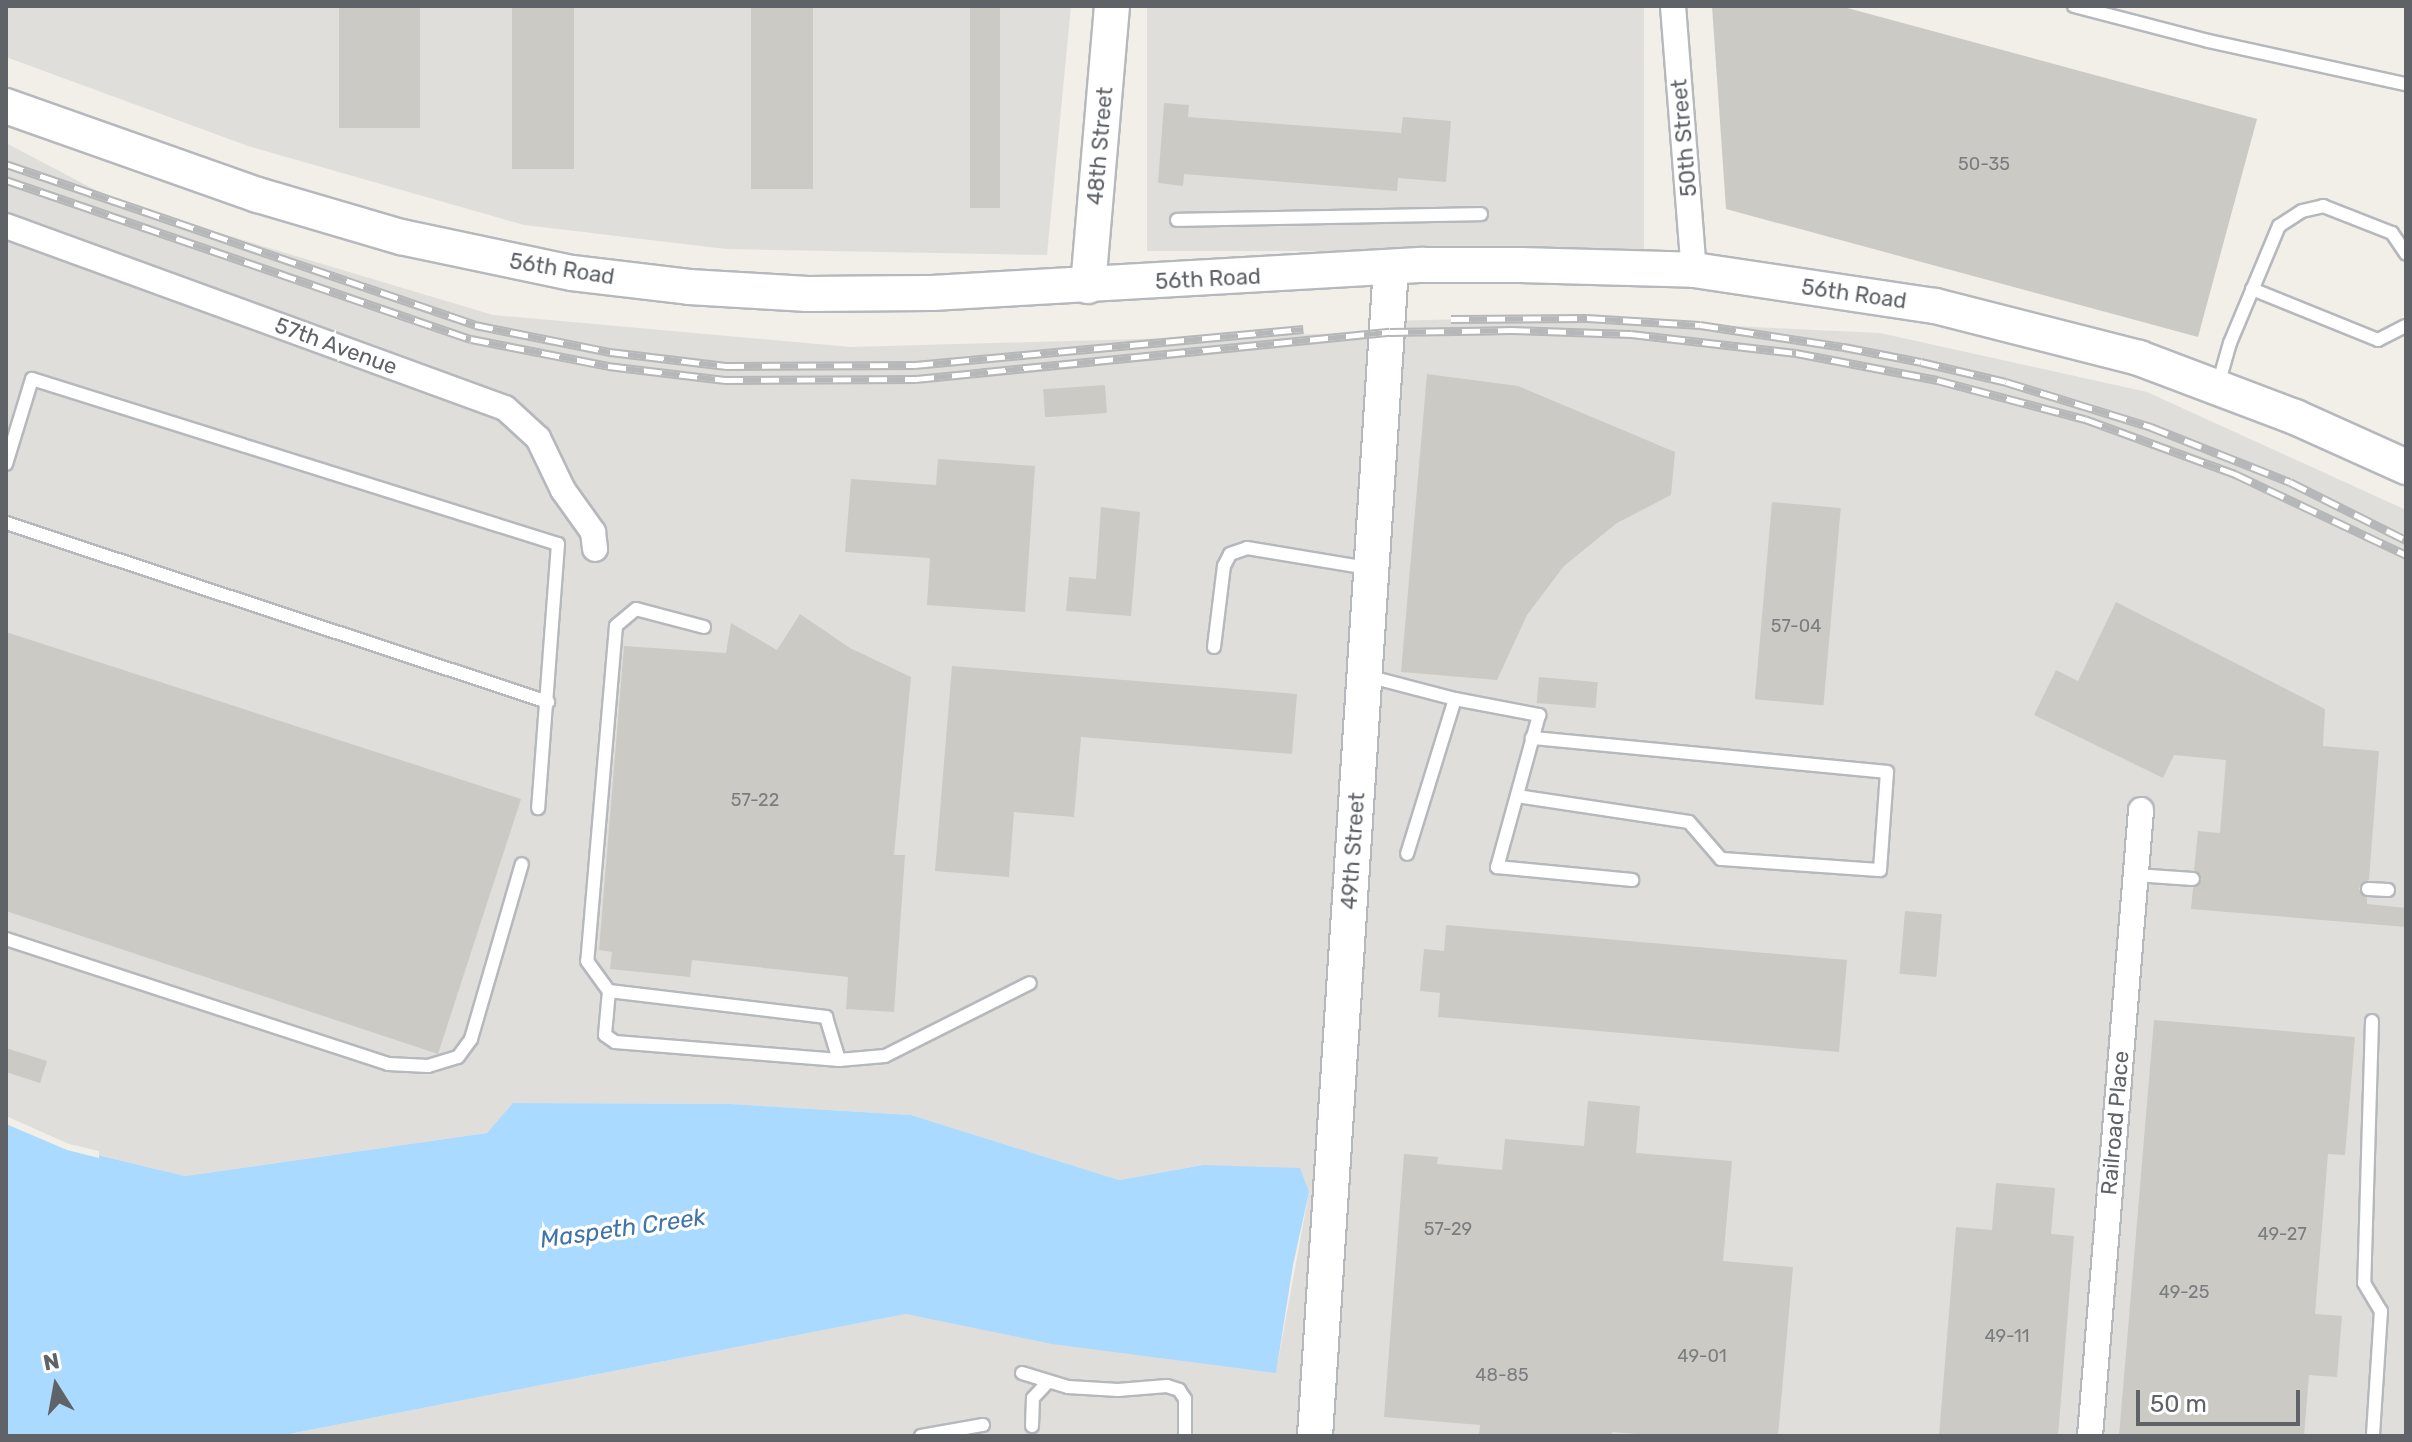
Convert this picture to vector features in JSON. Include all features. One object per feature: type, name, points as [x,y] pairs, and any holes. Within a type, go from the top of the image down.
[{"type":"main road","name":"48th Street","points":[[1088,286],[1112,6]]},
{"type":"main road","name":"56th Road","points":[[6,106],[326,216],[453,249],[572,273],[689,287],[808,294],[1088,286],[1391,267],[1508,265],[1694,270],[1935,306],[2139,358],[2295,417],[2406,467]]},
{"type":"main road","name":"49th Street","points":[[1315,1436],[1391,267]]},
{"type":"street","name":"50th Street","points":[[1673,6],[1694,270]]},
{"type":"street","name":"57th Avenue","points":[[6,226],[505,408],[538,438],[563,490],[593,532],[595,549]]},
{"type":"street","name":"Railroad Place","points":[[2090,1436],[2141,810]]},
{"type":"lane","points":[[2074,6],[2208,41],[2406,84]]},
{"type":"lane","points":[[2217,388],[2230,343],[2279,226],[2302,211],[2323,206],[2392,233],[2406,254]]},
{"type":"lane","points":[[1177,220],[1481,214]]},
{"type":"lane","points":[[2252,289],[2378,340],[2406,326]]},
{"type":"lane","points":[[6,464],[32,379],[558,544],[538,808]]},
{"type":"lane","points":[[6,523],[548,702]]},
{"type":"lane","points":[[1214,647],[1224,566],[1230,554],[1247,548],[1371,568]]},
{"type":"lane","points":[[704,627],[636,609],[616,626],[587,961],[609,991],[605,1035],[615,1042],[839,1060],[885,1056],[1030,983]]},
{"type":"lane","points":[[1364,675],[1455,699],[1539,715],[1497,867],[1632,880]]},
{"type":"lane","points":[[1407,854],[1455,699]]},
{"type":"lane","points":[[1517,796],[1689,822],[1721,859],[1880,870],[1887,772],[1532,738]]},
{"type":"lane","points":[[6,939],[388,1064],[428,1066],[458,1057],[471,1039],[522,864]]},
{"type":"lane","points":[[2135,875],[2193,879]]},
{"type":"lane","points":[[2368,889],[2388,890]]},
{"type":"lane","points":[[609,991],[826,1017],[839,1060]]},
{"type":"lane","points":[[2372,1021],[2364,1283],[2381,1311],[2373,1436]]},
{"type":"lane","points":[[1022,1373],[1068,1387],[1118,1390],[1167,1386],[1179,1390],[1185,1399],[1185,1436]]},
{"type":"lane","points":[[1032,1426],[1033,1398],[1048,1382]]},
{"type":"lane","points":[[921,1436],[983,1425]]},
{"type":"shaded area","points":[[6,6],[1071,6],[1047,255],[726,249],[524,225],[248,146],[6,57]]},
{"type":"shaded area","points":[[1147,6],[1644,6],[1644,251],[1147,251]]},
{"type":"shaded area","points":[[6,143],[122,204],[493,315],[851,347],[1389,332],[1390,321],[1539,317],[1880,333],[2147,392],[2406,510],[2406,1436],[279,1436],[906,1314],[1276,1372],[1309,1192],[1203,1165],[1119,1180],[911,1115],[731,1104],[514,1103],[487,1133],[185,1176],[68,1148],[6,1120]]},
{"type":"water","name":"Maspeth Creek","points":[[513,1103],[731,1104],[911,1115],[1119,1180],[1203,1165],[1300,1168],[1309,1192],[1293,1265],[1276,1373],[1052,1344],[906,1314],[279,1436],[6,1436],[6,1120],[68,1148],[185,1176],[487,1133]]},
{"type":"pier","points":[[6,1116],[69,1144],[99,1151],[99,1158],[67,1150],[6,1124]]},
{"type":"building","points":[[339,6],[420,6],[420,128],[339,128]]},
{"type":"building","points":[[512,6],[574,6],[574,169],[512,169]]},
{"type":"building","points":[[751,6],[813,6],[813,189],[751,189]]},
{"type":"building","points":[[970,6],[1000,6],[1000,208],[970,208]]},
{"type":"building","points":[[1712,6],[1840,6],[2257,119],[2198,337],[1726,209]]},
{"type":"building","points":[[1164,103],[1189,105],[1188,117],[1401,133],[1403,117],[1451,121],[1446,182],[1398,178],[1397,191],[1184,174],[1183,186],[1158,183]]},
{"type":"building","points":[[1427,374],[1518,386],[1675,452],[1671,495],[1617,523],[1564,566],[1527,615],[1497,680],[1401,672]]},
{"type":"building","points":[[1105,385],[1107,413],[1045,417],[1043,389]]},
{"type":"building","points":[[938,459],[1035,466],[1025,612],[927,605],[930,558],[845,552],[851,479],[936,485]]},
{"type":"building","points":[[1772,502],[1841,508],[1823,705],[1755,699]]},
{"type":"building","points":[[1101,507],[1140,512],[1131,616],[1066,611],[1069,577],[1096,579]]},
{"type":"building","points":[[2116,602],[2325,709],[2323,746],[2379,751],[2369,880],[2359,889],[2367,898],[2367,904],[2406,908],[2406,927],[2191,909],[2193,888],[2202,880],[2194,870],[2198,831],[2220,833],[2226,760],[2174,755],[2163,778],[2034,715],[2056,670],[2078,681]]},
{"type":"building","points":[[800,614],[850,648],[911,677],[894,855],[905,855],[894,1012],[846,1009],[848,977],[692,960],[690,977],[610,969],[612,952],[599,950],[624,646],[726,653],[731,623],[777,650]]},
{"type":"building","points":[[6,632],[521,799],[438,1054],[6,911]]},
{"type":"building","points":[[952,666],[1297,694],[1292,754],[1081,737],[1074,817],[1014,812],[1009,877],[935,871]]},
{"type":"building","points":[[1539,677],[1598,682],[1596,708],[1537,703]]},
{"type":"building","points":[[1905,911],[1942,914],[1936,977],[1900,974]]},
{"type":"building","points":[[1446,925],[1847,960],[1839,1052],[1438,1017],[1440,993],[1420,991],[1424,949],[1444,951]]},
{"type":"building","points":[[2154,1020],[2355,1037],[2345,1155],[2328,1154],[2315,1314],[2342,1316],[2337,1377],[2309,1375],[2304,1436],[2119,1436]]},
{"type":"building","points":[[6,1048],[47,1061],[40,1083],[6,1072]]},
{"type":"building","points":[[1588,1101],[1640,1106],[1636,1153],[1732,1161],[1723,1261],[1793,1267],[1778,1436],[1664,1436],[1612,1432],[1612,1436],[1479,1436],[1480,1425],[1384,1417],[1404,1154],[1438,1157],[1437,1164],[1502,1170],[1505,1139],[1584,1146]]},
{"type":"building","points":[[1996,1183],[2055,1188],[2051,1234],[2074,1236],[2058,1436],[1939,1436],[1956,1227],[1992,1230]]},
{"type":"railway","points":[[6,164],[475,325],[610,352],[726,366],[915,365],[1303,329]]},
{"type":"railway","points":[[6,180],[471,339],[608,366],[725,380],[916,379],[1390,332],[1512,330],[1631,334],[1796,353],[1937,380],[2085,419],[2235,474],[2406,555]]},
{"type":"railway","points":[[1451,319],[1587,318],[1700,325],[1921,362],[2006,382],[2151,427],[2290,482],[2406,540]]}]
